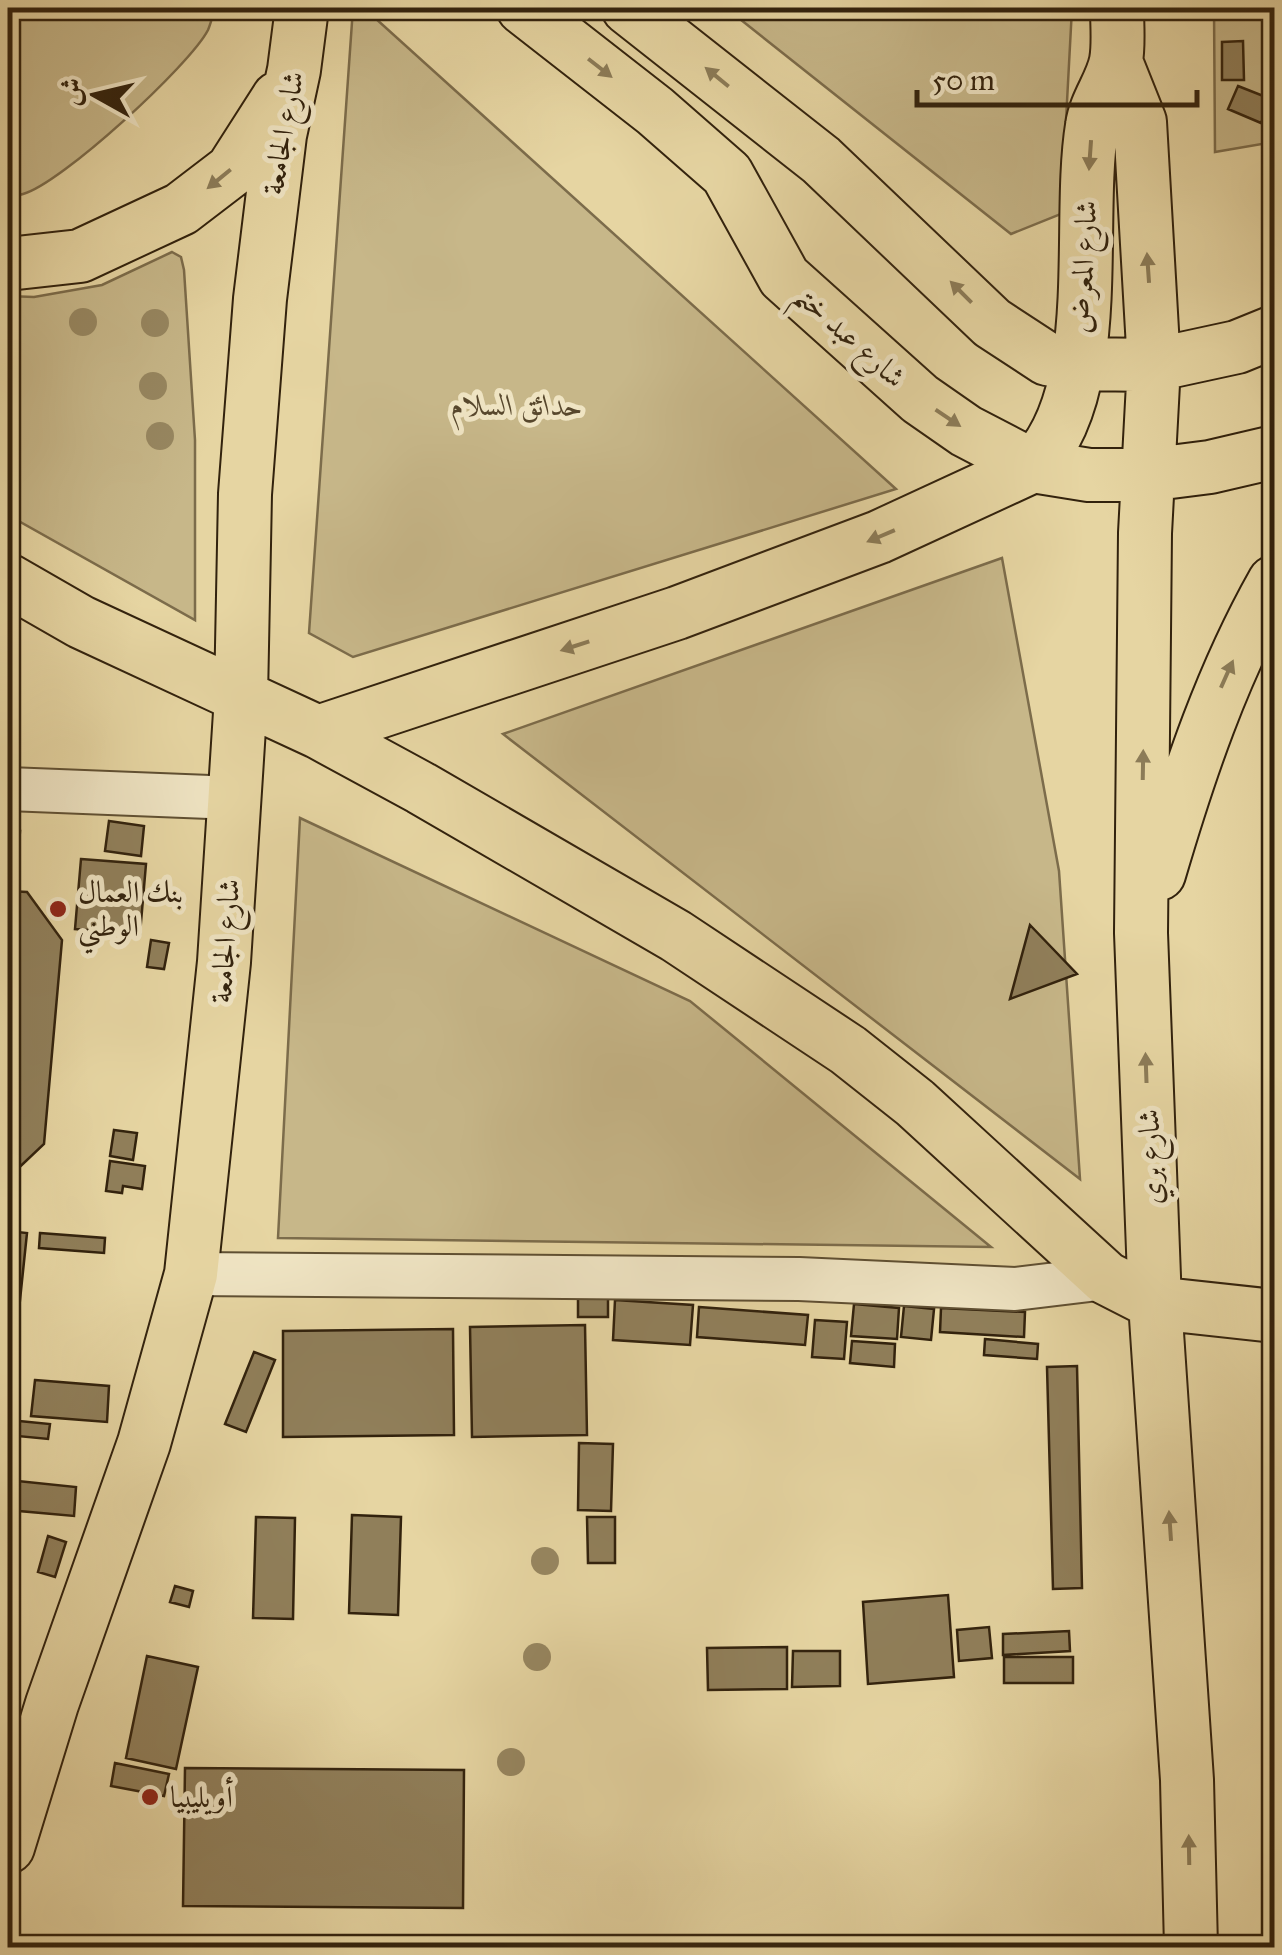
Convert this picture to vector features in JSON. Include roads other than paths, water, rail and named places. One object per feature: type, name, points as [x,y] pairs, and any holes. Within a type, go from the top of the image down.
[{"type":"main road","name":"شارع الجامعة","points":[[8,1847],[52,1704],[144,1443],[191,1274],[224,962],[241,697],[246,494],[260,299],[280,135],[302,8]]},
{"type":"main road","name":"شارع عبد ختم","points":[[523,8],[655,111],[726,174],[784,277],[920,399],[966,431],[1034,466],[1068,474],[1147,476],[1274,452]]},
{"type":"main road","points":[[628,8],[820,160],[992,322],[1047,359],[1077,364],[1154,365],[1237,347],[1274,332]]},
{"type":"main road","name":"شارع المعرض","points":[[1034,466],[1050,450],[1060,430],[1077,364],[1092,122],[1116,62],[1117,8]]},
{"type":"main road","name":"شارع المعرض","points":[[1116,62],[1140,122],[1154,365]]},
{"type":"main road","points":[[8,264],[80,256],[181,209],[232,170],[294,70]]},
{"type":"main road","name":"شارع بري","points":[[1154,365],[1147,476],[1141,932],[1156,1303],[1188,1780],[1191,1948]]},
{"type":"main road","points":[[318,732],[678,613],[879,537],[1034,466]]},
{"type":"main road","points":[[8,580],[81,622],[318,732],[676,936],[848,1050],[915,1103],[1106,1278],[1156,1303],[1274,1316]]},
{"type":"main road","points":[[1141,932],[1201,737],[1237,653],[1274,582]]},
{"type":"street","points":[[8,790],[235,798]]},
{"type":"street","points":[[191,1274],[799,1278],[1015,1289],[1106,1278]]},
{"type":"place","name":"بنك العمال الوطني","points":[[58,909]]},
{"type":"place","name":"أويليبيا","points":[[150,1797]]},
{"type":"park label","name":"حدائق السلام","points":[[517,405]]}]
